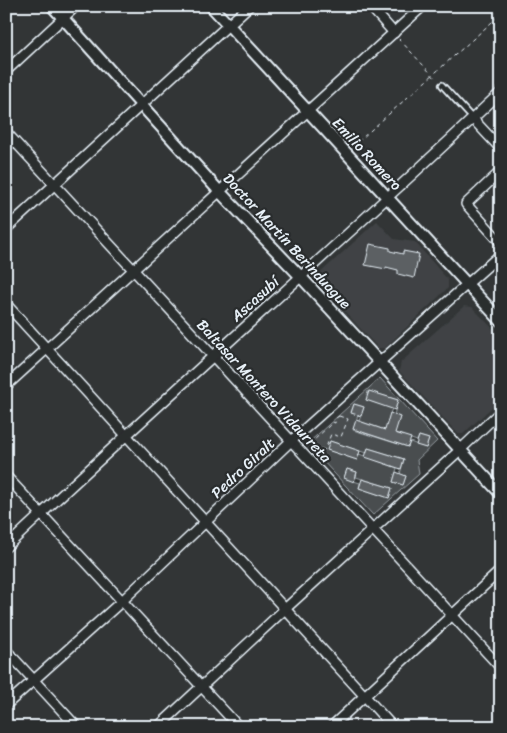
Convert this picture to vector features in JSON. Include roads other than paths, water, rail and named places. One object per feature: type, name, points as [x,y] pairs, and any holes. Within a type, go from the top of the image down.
[{"type":"street","name":"Doctor Martín Berinduague","points":[[52,6],[219,191],[501,494]]},
{"type":"street","points":[[6,71],[76,6]]},
{"type":"street","name":"Emilio Romero","points":[[211,6],[501,321]]},
{"type":"street","points":[[6,228],[249,6]]},
{"type":"street","points":[[370,6],[394,33]]},
{"type":"street","points":[[6,386],[422,6]]},
{"type":"street","name":"Ascasubí","points":[[6,547],[501,92]]},
{"type":"street","points":[[473,119],[501,149]]},
{"type":"street","name":"Baltasar Montero Vidaurreta","points":[[6,132],[501,668]]},
{"type":"street","points":[[501,171],[466,204],[501,243]]},
{"type":"street","name":"Pedro Giralt","points":[[6,705],[122,601],[292,442],[501,254]]},
{"type":"street","points":[[6,304],[393,727]]},
{"type":"street","points":[[158,727],[501,411]]},
{"type":"street","points":[[6,476],[238,727]]},
{"type":"street","points":[[331,727],[501,570]]},
{"type":"street","points":[[6,650],[77,727]]},
{"type":"lane","points":[[442,85],[473,119]]}]
